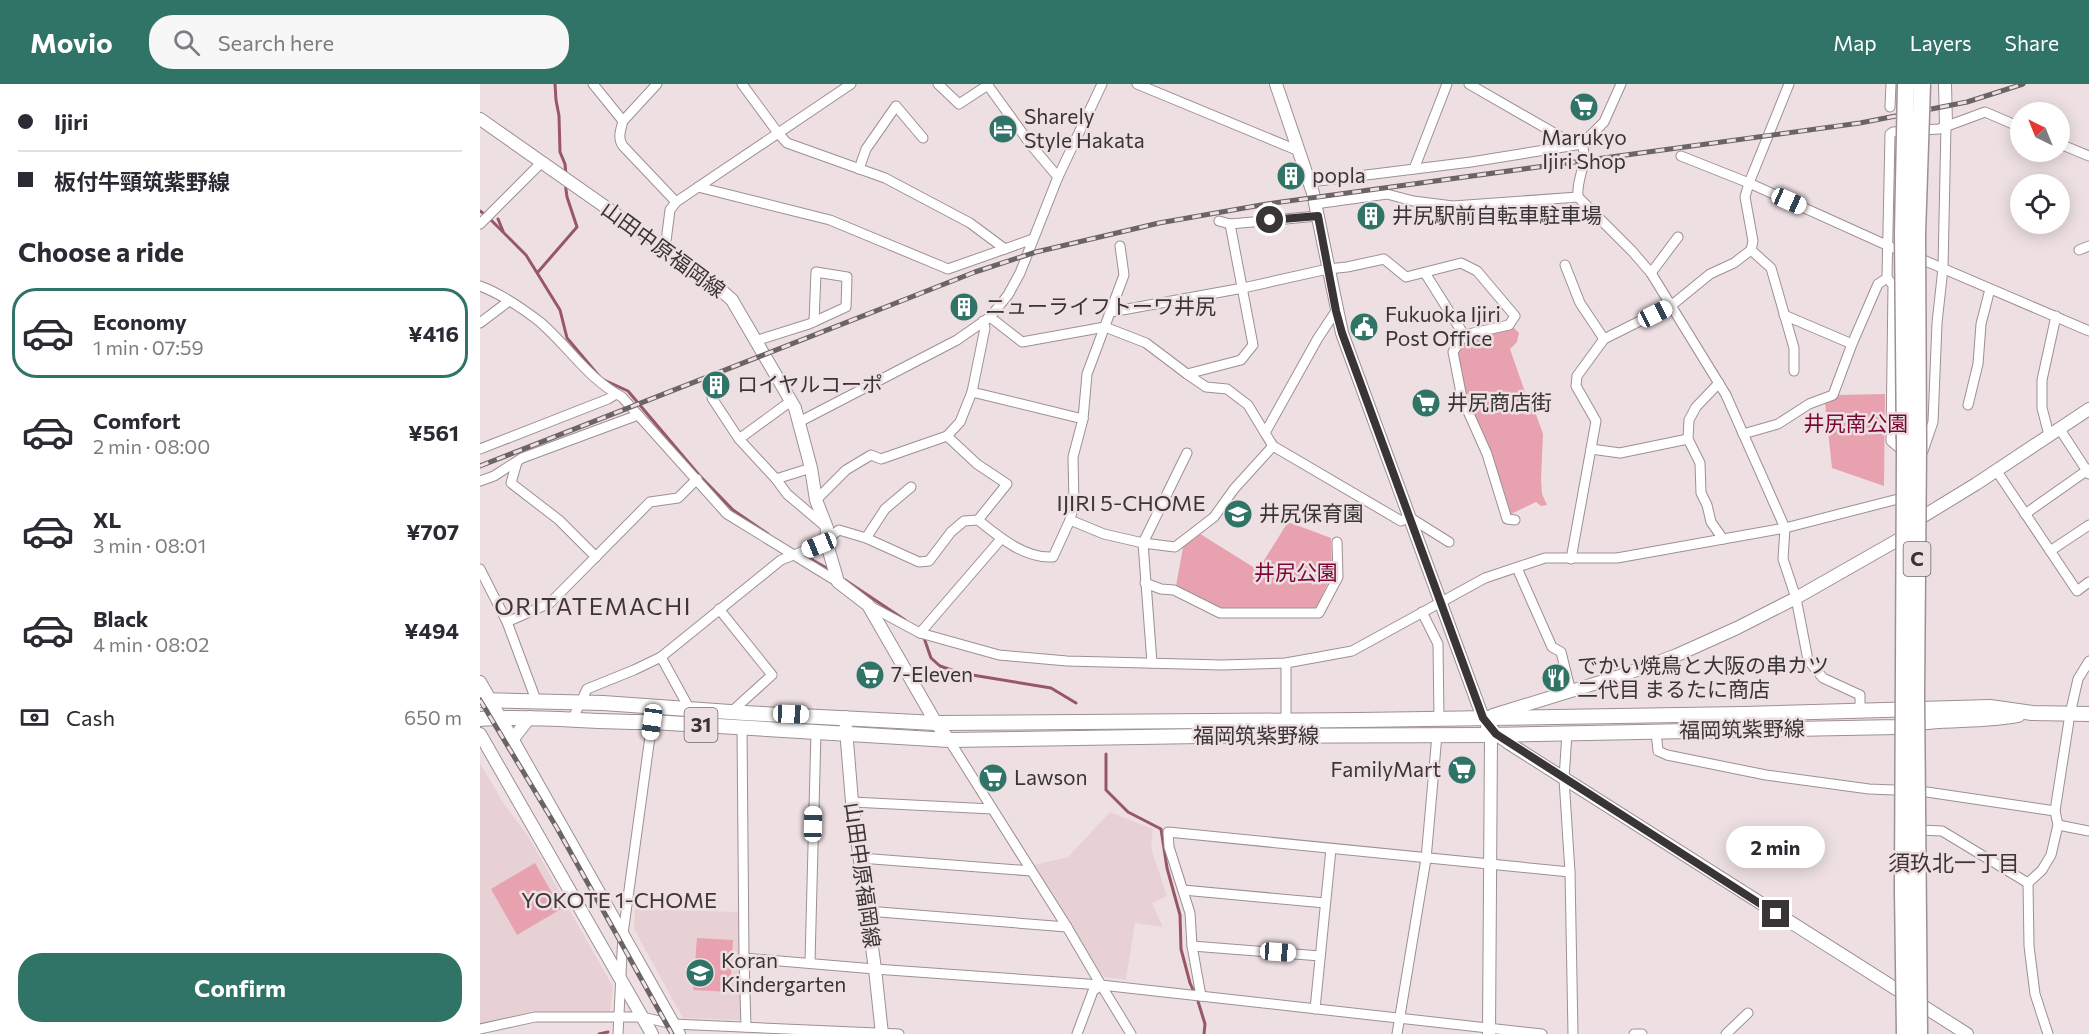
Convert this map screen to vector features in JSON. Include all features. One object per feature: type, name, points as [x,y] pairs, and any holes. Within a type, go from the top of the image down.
[{"type":"highway","name":"C","points":[[1905,1034],[1903,233],[1906,84]]},
{"type":"highway","name":"C","points":[[1919,1034],[1916,694],[1917,234],[1922,84]]},
{"type":"main road","points":[[1276,84],[1310,182],[1336,311],[1351,358],[1483,718],[1493,735],[1967,1034]]},
{"type":"main road","points":[[1945,84],[1946,125]]},
{"type":"main road","name":"山田中原福岡線","points":[[480,119],[711,281],[732,300],[791,400],[811,468],[824,538],[837,577]]},
{"type":"main road","points":[[1483,718],[1571,692],[1677,655],[1796,598],[1903,537],[1922,517],[2089,409]]},
{"type":"main road","points":[[837,577],[868,605],[936,723],[949,740]]},
{"type":"main road","points":[[480,681],[486,700],[501,718],[676,1029]]},
{"type":"main road","name":"福岡筑紫野線","points":[[486,700],[580,702],[936,723],[1439,719],[1990,707],[2032,713],[2089,714]]},
{"type":"main road","name":"福岡筑紫野線","points":[[480,720],[530,717],[652,722],[949,740],[1493,735],[1898,727],[1920,721],[1998,719],[2032,713]]},
{"type":"main road","points":[[512,740],[530,717]]},
{"type":"main road","name":"山田中原福岡線","points":[[844,717],[852,802],[875,969],[881,1034]]},
{"type":"main road","points":[[480,734],[652,1034]]},
{"type":"main road","points":[[1489,1032],[1493,735]]},
{"type":"street","points":[[593,84],[623,121]]},
{"type":"street","points":[[657,84],[623,121],[620,142],[676,202]]},
{"type":"street","points":[[742,84],[787,143],[885,178],[970,223],[1005,249]]},
{"type":"street","points":[[665,249],[670,210],[676,202],[850,84]]},
{"type":"street","points":[[938,84],[959,105],[988,84],[1031,145],[1058,177]]},
{"type":"street","points":[[799,422],[957,340],[986,319],[1008,295],[1020,273],[1058,177],[1102,84]]},
{"type":"street","points":[[1137,84],[1299,151]]},
{"type":"street","points":[[1414,169],[1447,84]]},
{"type":"street","points":[[1469,84],[1568,141],[1581,144]]},
{"type":"street","points":[[1310,182],[1471,162],[1581,144],[1604,122],[1621,84]]},
{"type":"street","points":[[1890,107],[1891,84]]},
{"type":"street","points":[[1571,559],[1596,421],[1576,386],[1577,376],[1604,339],[1672,305],[1710,274],[1734,263],[1751,250],[1753,240],[1745,197],[1786,85]]},
{"type":"street","points":[[859,169],[866,149],[896,106],[923,138]]},
{"type":"street","points":[[1903,451],[1891,441],[1893,285],[1887,278],[1890,134],[1939,129],[1985,112],[2010,123]]},
{"type":"street","points":[[1922,452],[1933,422],[1937,323],[1943,268],[1946,125]]},
{"type":"street","points":[[1581,144],[1586,156],[1577,187],[1578,197],[1651,273],[1719,384],[1785,528],[1784,559],[1796,598],[1808,660],[1823,678],[1860,695],[1860,711]]},
{"type":"street","points":[[2070,148],[2089,156]]},
{"type":"street","points":[[1682,156],[2089,331]]},
{"type":"street","points":[[485,219],[542,162]]},
{"type":"street","points":[[698,187],[830,220],[948,269],[1033,239]]},
{"type":"street","points":[[1219,221],[1230,224],[1317,210],[1387,194],[1413,201],[1453,206],[1578,197]]},
{"type":"street","points":[[1187,374],[1241,360],[1253,345],[1230,224]]},
{"type":"street","points":[[1651,273],[1678,237]]},
{"type":"street","points":[[572,720],[587,689],[661,657],[781,561],[839,530],[866,538],[919,562],[929,561],[951,532],[964,521],[978,520],[1001,539],[1040,558],[1053,556],[1070,520],[1074,504],[1073,457],[1083,419],[1087,374],[1124,275],[1120,246]]},
{"type":"street","points":[[2079,250],[2089,246]]},
{"type":"street","points":[[1751,250],[1771,268],[1794,348],[1794,371]]},
{"type":"street","points":[[1111,312],[1384,259],[1406,277],[1461,263],[1478,271],[1515,316],[1509,325],[1464,335],[1453,352],[1462,398],[1487,454],[1507,519],[1515,520]]},
{"type":"street","points":[[1564,266],[1580,303],[1604,339]]},
{"type":"street","points":[[755,341],[814,322],[846,307],[847,277],[816,272],[814,322]]},
{"type":"street","points":[[1425,273],[1464,335]]},
{"type":"street","points":[[1743,434],[1778,424],[1809,404],[1833,395],[1878,284],[1887,278]]},
{"type":"street","points":[[480,286],[509,301],[540,322],[600,384],[622,397],[728,514],[837,577]]},
{"type":"street","points":[[1968,405],[1978,364],[1981,324],[1990,290]]},
{"type":"street","points":[[480,323],[509,301]]},
{"type":"street","points":[[1265,433],[1318,338],[1336,311]]},
{"type":"street","points":[[1784,315],[1852,344]]},
{"type":"street","points":[[2025,514],[2088,472],[2054,432],[2042,408],[2042,380],[2056,316]]},
{"type":"street","points":[[986,319],[1022,342],[1105,327],[1146,343],[1206,387],[1227,389],[1241,399],[1248,405],[1273,446],[1401,520],[1409,517],[1449,542]]},
{"type":"street","points":[[816,500],[846,470],[871,455],[881,459],[947,436],[960,422],[972,392],[986,319]]},
{"type":"street","points":[[1719,384],[1696,407],[1689,420],[1688,439],[1700,463],[1701,493],[1711,522],[1723,539]]},
{"type":"street","points":[[972,392],[1083,419]]},
{"type":"street","points":[[480,449],[616,394]]},
{"type":"street","points":[[712,398],[739,439],[776,479],[824,538]]},
{"type":"street","points":[[739,439],[791,400]]},
{"type":"street","points":[[480,482],[522,458],[638,415]]},
{"type":"street","points":[[947,436],[977,464],[1007,484],[978,520]]},
{"type":"street","points":[[1591,449],[1620,453],[1688,439]]},
{"type":"street","points":[[1070,520],[1104,534],[1174,547],[1214,517],[1234,489],[1273,446]]},
{"type":"street","points":[[1152,663],[1143,543],[1187,453]]},
{"type":"street","points":[[517,462],[512,483],[559,520],[596,557]]},
{"type":"street","points":[[776,479],[811,468]]},
{"type":"street","points":[[1996,470],[2077,591],[2089,582]]},
{"type":"street","points":[[507,622],[550,603],[650,502],[678,498],[696,479]]},
{"type":"street","points":[[866,538],[885,509],[911,487]]},
{"type":"street","points":[[868,605],[918,632],[999,655],[1067,661],[1222,665],[1287,663],[1352,651],[1485,578],[1545,558],[1617,558],[1785,528],[1902,498]]},
{"type":"street","points":[[2050,551],[2089,525]]},
{"type":"street","points":[[918,632],[1001,539]]},
{"type":"street","points":[[1145,583],[1161,589],[1174,590],[1220,613],[1319,613],[1338,578],[1337,542]]},
{"type":"street","points":[[1516,568],[1552,647],[1561,652],[1571,692]]},
{"type":"street","points":[[480,569],[507,622],[537,700]]},
{"type":"street","points":[[719,609],[772,675],[731,712]]},
{"type":"street","points":[[1422,612],[1438,644],[1439,719]]},
{"type":"street","points":[[661,657],[689,708]]},
{"type":"street","points":[[2048,1034],[2035,994],[2030,946],[2028,883],[2042,870],[2051,855],[2058,825],[2055,811],[2070,714],[2078,679],[2089,661]]},
{"type":"street","points":[[1286,720],[1287,663]]},
{"type":"street","points":[[618,1034],[617,1016],[623,934],[652,722]]},
{"type":"street","points":[[742,728],[746,1027]]},
{"type":"street","points":[[1656,731],[1658,751],[1667,756],[1766,775],[1869,789],[1920,791],[2055,811]]},
{"type":"street","points":[[810,962],[816,732]]},
{"type":"street","points":[[1567,733],[1564,779],[1573,1034]]},
{"type":"street","points":[[1398,1034],[1426,859],[1437,735]]},
{"type":"street","points":[[949,740],[1067,927],[1131,1034]]},
{"type":"street","points":[[852,802],[993,809]]},
{"type":"street","points":[[2058,825],[2089,831]]},
{"type":"street","points":[[1920,830],[1942,831],[2028,883]]},
{"type":"street","points":[[1196,995],[1190,913],[1169,847],[1168,832],[1569,872]]},
{"type":"street","points":[[1315,1009],[1331,849]]},
{"type":"street","points":[[860,858],[1031,871]]},
{"type":"street","points":[[1183,890],[1325,903]]},
{"type":"street","points":[[867,911],[1067,927]]},
{"type":"street","points":[[1192,946],[1320,956]]},
{"type":"street","points":[[744,958],[1196,995],[1489,1032],[1542,1034]]},
{"type":"street","points":[[1077,1034],[1094,991],[1101,986]]},
{"type":"street","points":[[1726,1034],[1748,1013]]},
{"type":"street","points":[[480,1029],[535,1017],[617,1016],[642,1017],[676,1029],[746,1027],[899,1034]]},
{"type":"street","points":[[1634,1034],[1642,1034]]},
{"type":"shaded area","points":[[480,763],[504,804],[528,836],[613,987],[610,1012],[607,1015],[549,1016],[480,1028]]},
{"type":"shaded area","points":[[1110,812],[1153,829],[1151,848],[1167,896],[1152,903],[1163,927],[1135,923],[1126,980],[1103,977],[1034,865],[1068,857]]},
{"type":"shaded area","name":"Koran Kindergarten","points":[[635,909],[740,912],[742,1020],[683,1018],[634,929]]},
{"type":"green space","points":[[1504,328],[1514,328],[1519,333],[1517,342],[1510,349],[1527,398],[1534,409],[1543,434],[1541,479],[1542,494],[1547,505],[1541,506],[1536,502],[1511,514],[1507,511],[1505,494],[1467,402],[1457,359],[1460,348],[1467,338]]},
{"type":"green space","name":"井尻南公園","points":[[1885,394],[1884,486],[1832,468],[1825,403],[1838,395]]},
{"type":"green space","name":"井尻公園","points":[[1288,522],[1331,538],[1332,574],[1316,609],[1218,609],[1176,586],[1184,542],[1197,532],[1258,570]]},
{"type":"green space","points":[[535,863],[561,909],[517,935],[491,889]]},
{"type":"green space","points":[[697,938],[733,940],[730,992],[693,990]]},
{"type":"waterway","points":[[555,84],[560,152],[565,164],[566,175]]},
{"type":"waterway","points":[[538,272],[577,227],[567,197],[565,182]]},
{"type":"waterway","points":[[480,211],[526,255],[560,310],[567,338],[599,376]]},
{"type":"waterway","points":[[498,219],[503,231]]},
{"type":"waterway","points":[[604,380],[628,391],[699,475],[733,510],[768,534]]},
{"type":"waterway","points":[[802,554],[830,570]]},
{"type":"waterway","points":[[845,580],[905,620]]},
{"type":"waterway","points":[[923,635],[931,658],[940,666],[960,673],[1051,688],[1076,703]]},
{"type":"waterway","points":[[1106,754],[1106,790],[1128,812],[1161,829],[1167,868],[1180,915],[1181,949],[1194,992]]},
{"type":"waterway","points":[[1197,998],[1205,1024],[1204,1034]]},
{"type":"waterway","points":[[599,1034],[608,1032]]},
{"type":"railway","points":[[480,466],[975,272],[1036,252],[1159,223],[1267,204],[1860,123],[1967,102],[2023,84]]},
{"type":"railway","points":[[480,700],[557,828],[672,1034]]},
{"type":"place","name":"Marukyo Ijiri Shop","points":[[1584,107]]},
{"type":"place","name":"Sharely Style Hakata","points":[[1003,129]]},
{"type":"place","name":"popla","points":[[1291,176]]},
{"type":"place","name":"井尻駅前自転車駐車場","points":[[1371,216]]},
{"type":"place","name":"ニューライフトーワ井尻","points":[[964,307]]},
{"type":"place","name":"Fukuoka Ijiri Post Office","points":[[1364,327]]},
{"type":"place","name":"ロイヤルコーポ","points":[[716,385]]},
{"type":"place","name":"井尻商店街","points":[[1426,403]]},
{"type":"place","name":"井尻保育園","points":[[1238,514]]},
{"type":"place","name":"7-Eleven","points":[[870,675]]},
{"type":"place","name":"でかい焼鳥と大阪の串カツ 二代目 まるたに商店","points":[[1556,678]]},
{"type":"place","name":"FamilyMart","points":[[1462,770]]},
{"type":"place","name":"Lawson","points":[[993,778]]},
{"type":"place","name":"Koran Kindergarten","points":[[700,973]]},
{"type":"district","name":"IJIRI 5-CHOME","points":[[1131,503]]},
{"type":"district","name":"ORITATEMACHI","points":[[593,607]]},
{"type":"district","name":"須玖北一丁目","points":[[1954,863]]},
{"type":"district","name":"YOKOTE 1-CHOME","points":[[619,900]]},
{"type":"route","points":[[1270,220],[1318,216],[1342,333],[1483,718],[1496,734],[1776,914]]}]
